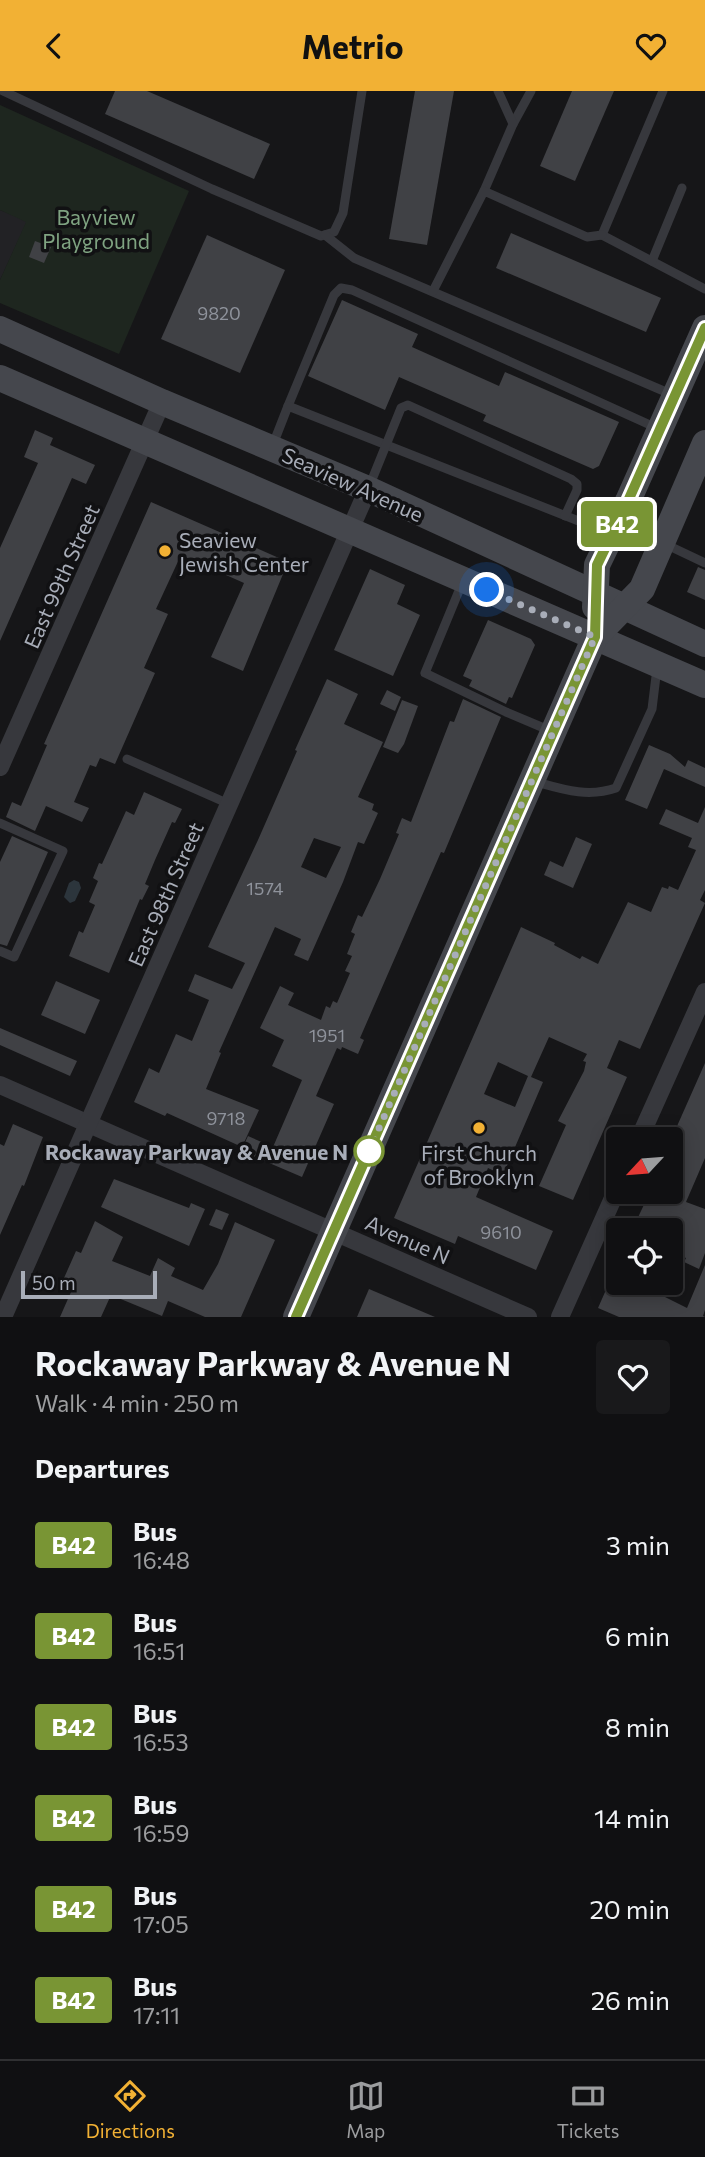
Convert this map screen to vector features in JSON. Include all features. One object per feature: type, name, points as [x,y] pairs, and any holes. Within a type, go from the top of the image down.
[{"type":"street","points":[[595,637],[597,565],[705,328]]},
{"type":"street","name":"Seaview Avenue","points":[[0,330],[368,489],[705,644]]},
{"type":"street","name":"Seaview Avenue","points":[[0,378],[705,685]]},
{"type":"street","name":"East 99th Street","points":[[0,767],[162,402]]},
{"type":"street","points":[[296,1317],[595,637],[642,589],[705,443]]},
{"type":"street","name":"East 98th Street","points":[[3,1317],[368,489]]},
{"type":"street","points":[[644,1127],[705,992]]},
{"type":"street","name":"Avenue N","points":[[0,1085],[528,1317]]},
{"type":"street","points":[[560,1317],[610,1204]]},
{"type":"lane","points":[[3,91],[212,189],[321,236],[334,232],[343,213],[362,91]]},
{"type":"lane","points":[[498,91],[513,124]]},
{"type":"lane","points":[[433,291],[531,91]]},
{"type":"lane","points":[[602,235],[663,91]]},
{"type":"lane","points":[[652,261],[682,188]]},
{"type":"lane","points":[[484,191],[587,237],[602,235],[705,289]]},
{"type":"lane","points":[[325,235],[354,258],[675,396]]},
{"type":"lane","points":[[271,449],[334,295],[341,288],[352,290],[660,430]]},
{"type":"lane","points":[[368,489],[401,408],[408,405],[570,479],[577,484],[577,490],[565,516]]},
{"type":"lane","points":[[288,406],[612,534]]},
{"type":"lane","points":[[662,543],[705,563]]},
{"type":"lane","points":[[464,580],[425,673],[553,732]]},
{"type":"lane","points":[[532,781],[586,794],[602,793],[616,788],[652,709],[658,664]]},
{"type":"lane","points":[[127,759],[229,804]]},
{"type":"lane","points":[[0,823],[63,851],[14,957],[0,951]]},
{"type":"shaded area","points":[[0,210],[27,221],[0,280]]},
{"type":"shaded area","points":[[74,880],[79,882],[81,888],[75,901],[70,903],[64,897],[69,883]]},
{"type":"green space","name":"Bayview Playground","points":[[0,105],[189,191],[119,354],[0,303],[0,280],[26,222],[0,210]]},
{"type":"building","points":[[115,91],[147,91],[270,144],[254,179],[105,114]]},
{"type":"building","points":[[415,91],[454,91],[427,245],[389,239]]},
{"type":"building","points":[[572,91],[614,91],[575,181],[540,166]]},
{"type":"building","points":[[511,233],[661,298],[646,332],[496,268]]},
{"type":"building","points":[[207,235],[285,270],[240,373],[161,339]]},
{"type":"building","points":[[35,241],[51,247],[44,263],[29,257]]},
{"type":"building","points":[[342,300],[418,334],[412,347],[499,386],[505,372],[619,422],[599,466],[593,469],[483,421],[486,415],[399,377],[385,410],[308,376]]},
{"type":"building","points":[[35,430],[53,438],[50,445],[95,465],[86,484],[72,478],[0,641],[0,548],[38,463],[24,457]]},
{"type":"building","points":[[151,502],[288,562],[243,671],[211,657],[244,583],[181,555],[156,609],[168,614],[144,668],[155,673],[115,764],[100,758],[96,767],[90,765],[74,802],[89,808],[82,822],[46,806],[35,831],[6,817],[12,802],[21,806],[47,745],[44,744]]},
{"type":"building","points":[[698,567],[705,570],[705,600],[687,592]]},
{"type":"building","points":[[370,569],[405,585],[397,604],[420,615],[393,676],[334,650]]},
{"type":"building","points":[[488,620],[531,639],[535,645],[512,698],[509,697],[506,704],[469,686],[472,680],[463,676]]},
{"type":"building","points":[[327,679],[358,694],[344,724],[383,742],[358,797],[374,804],[372,810],[378,813],[364,844],[358,842],[308,961],[294,955],[301,939],[275,927],[219,1052],[221,1053],[206,1089],[259,1110],[242,1147],[167,1113],[165,1116],[134,1102],[149,1068],[159,1073],[176,1034],[192,1041],[209,1000],[188,991],[195,974],[232,989],[245,963],[208,947],[258,840],[297,751],[295,750]],"holes":[[[314,838],[341,847],[326,878],[301,867]]]},
{"type":"building","points":[[387,690],[401,697],[395,711],[380,704]]},
{"type":"building","points":[[463,699],[501,717],[444,853],[441,852],[360,1038],[364,1040],[358,1054],[342,1047],[341,1050],[337,1048],[316,1096],[334,1104],[302,1177],[241,1151],[248,1136],[273,1147],[302,1080],[272,1066],[284,1040],[260,1028],[280,986],[294,993],[288,1005],[321,1020],[326,1006],[330,1008],[333,1001],[337,1003],[350,973],[345,971],[352,956],[347,954],[355,934],[351,932],[358,915],[362,917],[380,879],[399,834],[396,833],[402,818],[411,822],[450,721],[454,722]]},
{"type":"building","points":[[402,700],[418,706],[398,753],[383,747]]},
{"type":"building","points":[[649,745],[670,754],[685,767],[688,760],[705,768],[705,787],[664,769],[647,809],[625,800]]},
{"type":"building","points":[[144,792],[182,809],[175,823],[172,822],[155,860],[145,884],[149,886],[142,900],[140,899],[109,973],[69,956],[79,931],[83,933],[95,905],[89,902],[98,881],[93,878],[99,863],[102,864],[126,811],[134,815]]},
{"type":"building","points":[[705,807],[705,890],[700,900],[705,903],[640,1049],[619,1040],[607,1068],[627,1077],[573,1200],[539,1186],[566,1125],[558,1121],[584,1071],[586,1062],[583,1061],[587,1054],[549,1037],[531,1077],[543,1082],[503,1175],[488,1168],[476,1197],[553,1231],[536,1270],[458,1236],[455,1244],[394,1218],[521,927],[555,943],[554,945],[580,959],[582,956],[598,964],[628,902],[651,912],[662,887],[668,889],[669,886],[678,890],[696,850],[688,847],[692,838],[659,824],[666,809],[698,823]],"holes":[[[498,1062],[528,1076],[515,1107],[484,1094]]]},
{"type":"building","points":[[12,836],[48,852],[7,946],[0,944],[0,862]]},
{"type":"building","points":[[576,837],[592,844],[573,888],[544,875],[550,861],[563,867]]},
{"type":"building","points":[[56,981],[100,1000],[85,1034],[41,1015]]},
{"type":"building","points":[[0,1028],[77,1061],[70,1076],[0,1045]]},
{"type":"building","points":[[705,1063],[705,1158],[686,1202],[705,1209],[705,1253],[699,1269],[684,1262],[683,1218],[638,1218],[644,1204],[683,1204],[683,1127],[677,1127]]},
{"type":"building","points":[[13,1124],[43,1137],[24,1186],[22,1185],[0,1235],[0,1144],[4,1146]]},
{"type":"building","points":[[114,1179],[189,1208],[191,1203],[205,1209],[189,1246],[101,1207]]},
{"type":"building","points":[[216,1209],[229,1214],[222,1230],[209,1225]]},
{"type":"building","points":[[95,1221],[123,1237],[112,1261],[150,1276],[158,1258],[175,1268],[171,1276],[203,1290],[218,1264],[235,1222],[275,1240],[241,1317],[205,1317],[168,1301],[162,1316],[111,1295],[101,1317],[60,1317],[71,1292],[60,1287],[76,1251],[81,1253]]},
{"type":"building","points":[[705,1265],[705,1317],[619,1317],[598,1308],[606,1290],[606,1295],[661,1295],[687,1308]]},
{"type":"building","points":[[369,1289],[435,1317],[357,1317]]},
{"type":"bus line","name":"B42","points":[[296,1317],[595,637],[597,565],[705,328]]},
{"type":"place","name":"Seaview Jewish Center","points":[[165,551]]},
{"type":"place","name":"First Church of Brooklyn","points":[[479,1128]]},
{"type":"place","name":"Rockaway Parkway & Avenue N","points":[[369,1151]]},
{"type":"route","points":[[369,1151],[595,637],[487,590]]}]
